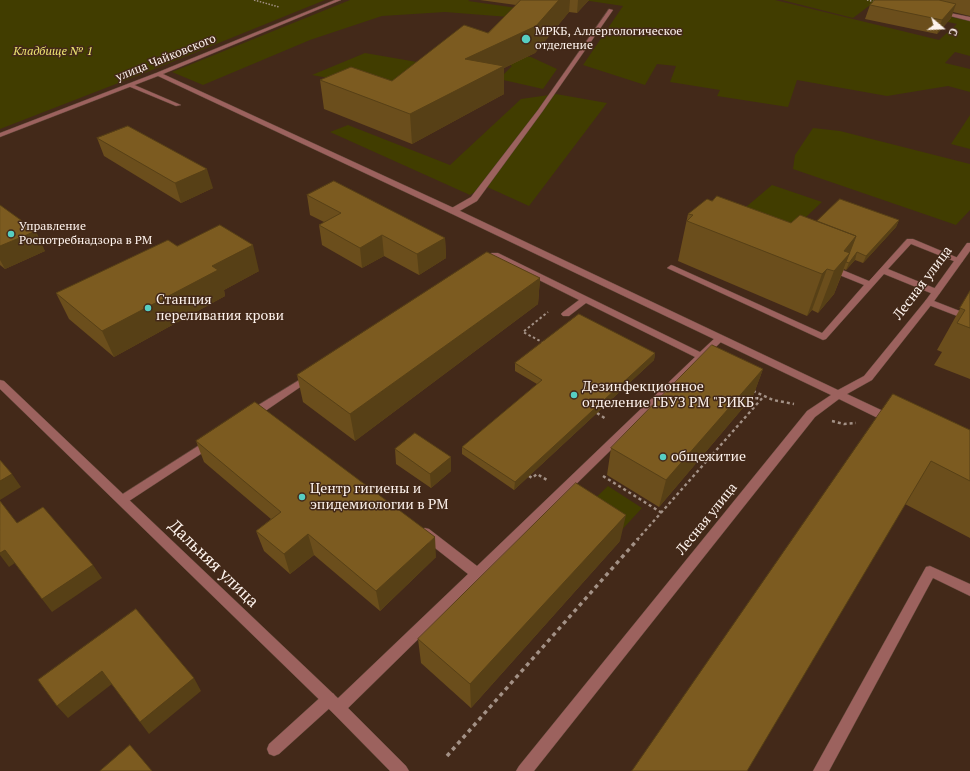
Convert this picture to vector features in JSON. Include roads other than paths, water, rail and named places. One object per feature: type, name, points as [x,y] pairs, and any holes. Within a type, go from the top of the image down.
[{"type":"street","name":"улица Чайковского","points":[[0,135],[158,74],[339,0]]},
{"type":"street","points":[[453,211],[474,199],[540,111],[611,10]]},
{"type":"street","points":[[935,11],[970,19]]},
{"type":"street","points":[[158,74],[453,211],[719,339],[903,425]]},
{"type":"street","points":[[130,85],[178,105]]},
{"type":"street","points":[[671,268],[823,337],[910,241],[959,260]]},
{"type":"street","name":"Лесная улица","points":[[524,771],[810,414],[838,395],[868,378],[929,302],[970,245]]},
{"type":"street","points":[[475,268],[495,255],[701,356]]},
{"type":"street","points":[[821,264],[871,284]]},
{"type":"street","points":[[883,270],[936,292]]},
{"type":"street","points":[[567,313],[585,299]]},
{"type":"street","points":[[929,302],[970,318]]},
{"type":"street","points":[[274,749],[334,703],[477,573],[719,339]]},
{"type":"street","points":[[242,420],[319,370]]},
{"type":"street","name":"Дальняя улица","points":[[0,383],[334,703],[401,771]]},
{"type":"street","points":[[261,408],[273,418]]},
{"type":"street","points":[[122,500],[218,436]]},
{"type":"street","points":[[416,525],[477,573]]},
{"type":"street","points":[[821,771],[930,571],[970,590]]},
{"type":"place","name":"МРКБ, Аллергологическое отделение","points":[[526,39]]},
{"type":"place","name":"Управление Роспотребнадзора в РМ","points":[[11,234]]},
{"type":"place","name":"Станция переливания крови","points":[[148,308]]},
{"type":"place","name":"Дезинфекционное отделение ГБУЗ РМ \"РИКБ\"","points":[[574,395]]},
{"type":"place","name":"общежитие","points":[[663,457]]},
{"type":"place","name":"Центр гигиены и эпидемиологии в РМ","points":[[302,497]]},
{"type":"park label","name":"Кладбище № 1","points":[[53,52]]}]
